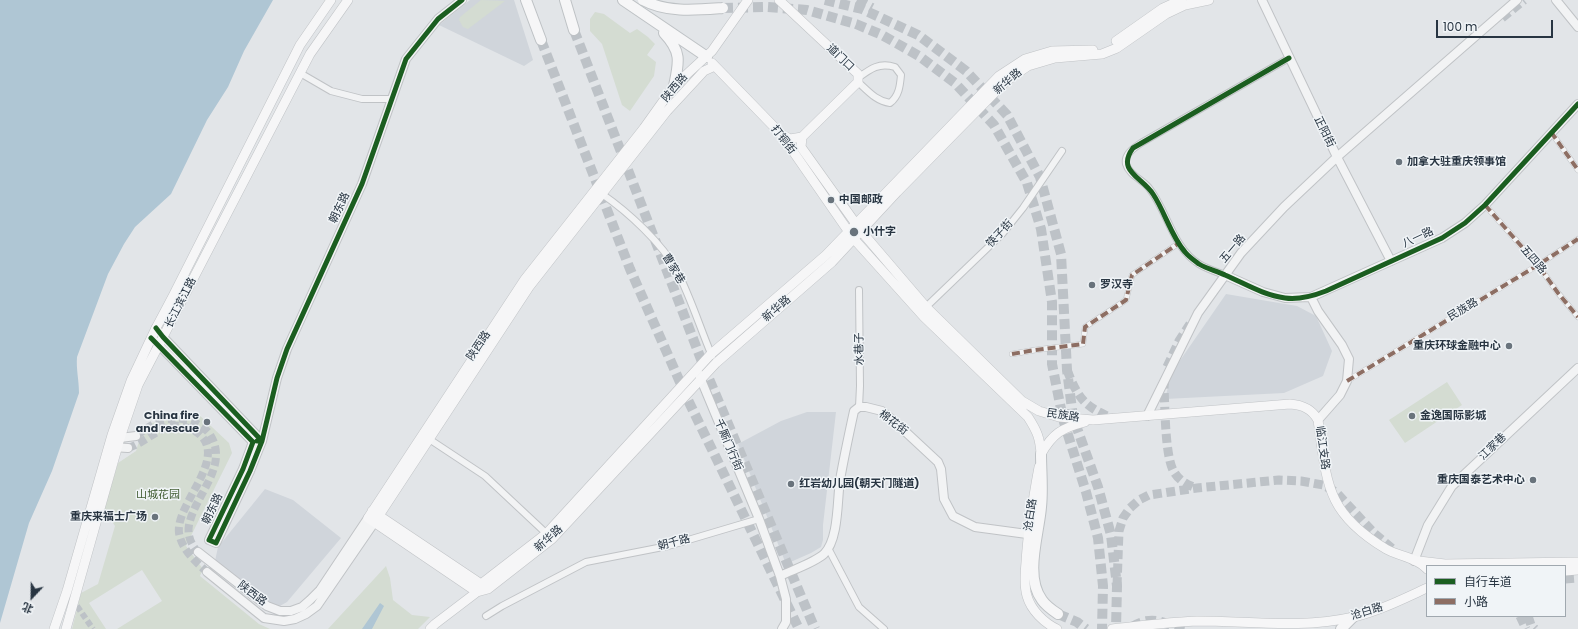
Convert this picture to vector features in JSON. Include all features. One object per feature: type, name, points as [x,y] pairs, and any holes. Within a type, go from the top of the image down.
[{"type":"main road","name":"长江滨江路","points":[[66,629],[76,604],[116,436],[131,381],[156,328],[300,45],[331,0]]},
{"type":"main road","name":"长江滨江路","points":[[116,436],[138,385],[310,54],[348,0]]},
{"type":"main road","points":[[526,0],[540,40]]},
{"type":"main road","points":[[565,0],[574,30]]},
{"type":"main road","points":[[622,0],[675,41],[706,57]]},
{"type":"main road","points":[[643,0],[651,4],[667,8],[691,10],[723,8]]},
{"type":"main road","name":"陕西路","points":[[373,517],[525,279],[644,128],[674,86],[712,51],[748,0]]},
{"type":"main road","name":"道门口","points":[[779,0],[858,74],[858,80],[802,137]]},
{"type":"main road","name":"新华路","points":[[858,228],[999,76],[1025,59],[1052,51],[1087,51],[1114,43],[1163,8],[1181,0]]},
{"type":"main road","name":"新华路","points":[[550,536],[711,354],[851,235],[1005,82],[1028,66],[1055,58],[1102,54],[1117,48],[1166,14],[1185,5],[1209,0]]},
{"type":"main road","points":[[674,86],[678,67],[675,41]]},
{"type":"main road","name":"打铜街","points":[[706,57],[781,134],[851,235]]},
{"type":"main road","name":"陕西路","points":[[425,436],[529,287],[667,111],[693,81],[704,71],[715,66]]},
{"type":"main road","points":[[781,134],[790,139],[802,137]]},
{"type":"main road","name":"打铜街","points":[[802,137],[801,147],[858,228]]},
{"type":"main road","name":"民族路","points":[[858,228],[926,307],[993,373],[1030,407],[1039,411],[1059,417],[1093,420],[1290,404],[1307,408],[1314,413],[1318,420]]},
{"type":"main road","name":"新华路","points":[[430,629],[434,624],[479,588],[488,589],[550,536],[716,363],[832,262],[851,235]]},
{"type":"main road","name":"民族路","points":[[851,235],[924,317],[1028,417],[1038,434],[1041,454]]},
{"type":"main road","name":"沧白路","points":[[1057,629],[1045,622],[1037,614],[1026,595],[1025,570],[1027,534],[1041,454],[1048,442],[1061,430],[1069,426],[1093,420]]},
{"type":"main road","name":"临江支路","points":[[1318,420],[1326,476],[1331,493],[1345,516],[1356,527],[1378,544],[1426,568]]},
{"type":"main road","name":"长江滨江路","points":[[54,629],[114,448]]},
{"type":"main road","points":[[1041,454],[1041,505],[1033,568],[1035,587],[1041,599],[1047,606],[1058,614]]},
{"type":"main road","points":[[373,517],[472,587],[479,588]]},
{"type":"main road","points":[[1414,561],[1445,564],[1578,562]]},
{"type":"main road","points":[[1566,571],[1578,570]]},
{"type":"main road","name":"沧白路","points":[[1112,629],[1196,622],[1288,625],[1308,624],[1353,617],[1390,604],[1426,588]]},
{"type":"main road","points":[[1341,629],[1353,617]]},
{"type":"street","name":"朝东路","points":[[253,442],[209,540],[216,543],[250,471],[262,441],[277,378],[287,349],[362,184],[406,59],[438,19],[462,0]]},
{"type":"street","name":"正阳街","points":[[1262,0],[1336,157],[1391,261]]},
{"type":"street","name":"五一路","points":[[1147,416],[1198,313],[1241,253],[1284,207],[1336,157],[1517,0]]},
{"type":"street","points":[[1556,0],[1578,27]]},
{"type":"street","points":[[1225,275],[1200,264],[1186,253],[1179,243],[1153,193],[1129,170],[1126,164],[1128,155],[1133,148],[1141,143],[1289,58]]},
{"type":"street","points":[[882,64],[895,67],[901,75],[899,91],[895,99],[890,103],[882,102],[875,98],[858,80],[872,68],[882,64]]},
{"type":"street","points":[[300,73],[331,91],[362,99],[392,99]]},
{"type":"street","name":"八一路","points":[[1225,275],[1263,292],[1285,298],[1311,297],[1442,238],[1465,223],[1485,205],[1578,104]]},
{"type":"street","points":[[1551,132],[1578,170]]},
{"type":"street","name":"筷子街","points":[[926,307],[1003,233],[1023,208],[1062,151]]},
{"type":"street","name":"曹家巷","points":[[602,194],[624,209],[657,243],[677,270],[716,363]]},
{"type":"street","name":"五四路","points":[[1485,205],[1538,265],[1558,293],[1578,317]]},
{"type":"street","name":"民族路","points":[[1346,381],[1538,265],[1578,238]]},
{"type":"street","points":[[1012,354],[1083,344],[1085,327],[1126,300],[1132,274],[1179,243]]},
{"type":"street","name":"水巷子","points":[[859,290],[859,407]]},
{"type":"street","name":"临江支路","points":[[1311,297],[1318,311],[1342,345],[1349,359],[1346,381],[1340,395],[1318,420]]},
{"type":"street","points":[[156,328],[161,341],[253,442],[262,441]]},
{"type":"street","points":[[151,338],[161,341],[262,441]]},
{"type":"street","name":"江家巷","points":[[1414,561],[1428,525],[1452,486],[1578,368]]},
{"type":"street","name":"千厮门行街","points":[[697,370],[759,520]]},
{"type":"street","points":[[780,576],[818,558],[824,554],[828,548],[834,532],[840,482],[854,411],[859,407]]},
{"type":"street","name":"棉花街","points":[[859,407],[882,411],[938,462],[941,468],[944,499],[953,516],[975,527],[1027,534]]},
{"type":"street","points":[[116,436],[136,436]]},
{"type":"street","points":[[425,436],[485,476],[550,536]]},
{"type":"street","points":[[114,448],[128,448]]},
{"type":"street","name":"陕西路","points":[[198,552],[267,606],[280,611],[291,610],[302,607],[320,590],[373,517]]},
{"type":"street","name":"陕西路","points":[[207,572],[264,618],[284,621],[294,619],[306,614],[317,606],[373,517]]},
{"type":"street","points":[[759,520],[780,576],[786,599],[786,622],[782,629]]},
{"type":"street","name":"朝千路","points":[[486,616],[586,562],[668,546],[759,520]]},
{"type":"street","points":[[828,548],[858,607],[884,629]]},
{"type":"street","points":[[67,591],[76,604]]},
{"type":"shaded area","points":[[470,0],[514,0],[533,60],[524,66],[439,25]]},
{"type":"shaded area","points":[[1226,294],[1297,306],[1316,316],[1332,351],[1323,376],[1284,393],[1165,399],[1172,372]]},
{"type":"shaded area","name":"红岩幼儿园(朝天门隧道)","points":[[807,412],[836,412],[823,525],[823,540],[821,547],[786,564],[738,444],[781,421]]},
{"type":"shaded area","points":[[265,489],[293,500],[341,538],[287,602],[278,607],[270,605],[215,561],[218,547]]},
{"type":"green space","points":[[481,0],[505,1],[468,29],[463,27],[459,20],[460,17]]},
{"type":"green space","points":[[595,12],[604,14],[630,33],[637,29],[655,44],[647,55],[656,62],[654,76],[630,111],[622,105],[602,44],[590,31],[590,19]]},
{"type":"green space","points":[[1447,382],[1462,405],[1405,443],[1389,420]]},
{"type":"green space","name":"山城花园","points":[[196,412],[229,443],[232,453],[186,546],[203,569],[200,576],[259,624],[270,629],[117,629],[162,601],[142,570],[89,603],[106,629],[72,629],[81,593],[98,584],[115,526],[104,509],[118,463],[136,451],[144,425]]},
{"type":"green space","points":[[386,566],[390,578],[393,600],[412,615],[430,617],[418,629],[328,629]]},
{"type":"water","points":[[0,0],[273,0],[244,51],[228,87],[207,120],[171,194],[135,227],[108,274],[77,357],[79,393],[52,471],[29,523],[0,623]]},
{"type":"water","points":[[380,603],[384,606],[372,629],[362,629]]},
{"type":"tunnel","points":[[825,0],[862,9],[918,35],[966,71],[1007,115],[1040,177],[1061,254],[1067,370],[1073,417],[1098,487],[1111,535],[1117,586],[1116,629]]},
{"type":"tunnel","points":[[857,0],[872,8]]},
{"type":"tunnel","points":[[1502,18],[1524,0]]},
{"type":"tunnel","points":[[723,8],[767,7],[807,10],[856,24],[882,35],[919,56],[955,83],[994,125],[1027,183],[1041,229],[1052,302],[1052,364],[1063,419],[1086,492],[1098,538],[1103,586],[1102,629]]},
{"type":"tunnel","points":[[574,30],[704,367],[815,629]]},
{"type":"tunnel","points":[[541,40],[630,269],[687,398],[799,629]]},
{"type":"tunnel","points":[[1167,367],[1179,341],[1190,324]]},
{"type":"tunnel","points":[[1067,370],[1075,388],[1084,401],[1089,406],[1114,419]]},
{"type":"tunnel","points":[[1165,380],[1166,430],[1170,463],[1175,474],[1180,479],[1186,484],[1197,488]]},
{"type":"tunnel","points":[[136,436],[158,422],[176,418],[193,421],[209,433],[215,445],[216,457],[214,468],[210,479],[192,513],[189,525],[190,540],[198,552]]},
{"type":"tunnel","points":[[128,448],[160,430],[172,426],[184,427],[193,430],[205,441],[208,453],[206,466],[185,508],[180,521],[179,533],[186,550],[207,572]]},
{"type":"tunnel","points":[[1117,586],[1119,531],[1123,518],[1130,508],[1139,500],[1149,495],[1197,488],[1279,480],[1301,481],[1323,485],[1336,492],[1374,533],[1394,550]]},
{"type":"tunnel","points":[[1566,579],[1578,578]]},
{"type":"tunnel","points":[[77,606],[93,629]]},
{"type":"tunnel","points":[[1058,614],[1077,622],[1086,629]]},
{"type":"tunnel","points":[[1520,617],[1526,629]]},
{"type":"tunnel","points":[[1528,617],[1531,625],[1535,629]]},
{"type":"tunnel","points":[[1132,627],[1140,623],[1154,621],[1188,629]]},
{"type":"marked path","points":[[1551,132],[1578,170]]},
{"type":"marked path","points":[[1485,205],[1538,265],[1558,293],[1578,317]]},
{"type":"marked path","points":[[1347,381],[1538,265],[1578,239]]},
{"type":"marked path","points":[[1012,354],[1083,344],[1085,327],[1126,300],[1132,275],[1179,243]]},
{"type":"cycle path","points":[[257,441],[262,441],[277,378],[287,349],[362,184],[406,59],[438,19],[462,0]]},
{"type":"cycle path","points":[[1289,58],[1133,148],[1127,162],[1132,173],[1153,194],[1180,246],[1190,257],[1202,266],[1269,294],[1285,298],[1306,297],[1326,291],[1442,238],[1465,223],[1485,205],[1578,104]]},
{"type":"cycle path","points":[[151,338],[253,442],[243,469],[209,540],[216,543],[250,471],[262,441],[156,328]]},
{"type":"place","name":"加拿大驻重庆领事馆","points":[[1399,162]]},
{"type":"place","name":"中国邮政","points":[[831,200]]},
{"type":"place","name":"小什字","points":[[854,232]]},
{"type":"place","name":"罗汉寺","points":[[1092,285]]},
{"type":"place","name":"重庆环球金融中心","points":[[1509,346]]},
{"type":"place","name":"金逸国际影城","points":[[1412,416]]},
{"type":"place","name":"China fire and rescue","points":[[207,422]]},
{"type":"place","name":"重庆国泰艺术中心","points":[[1533,480]]},
{"type":"place","name":"红岩幼儿园(朝天门隧道)","points":[[791,484]]},
{"type":"place","name":"重庆来福士广场","points":[[155,517]]}]
